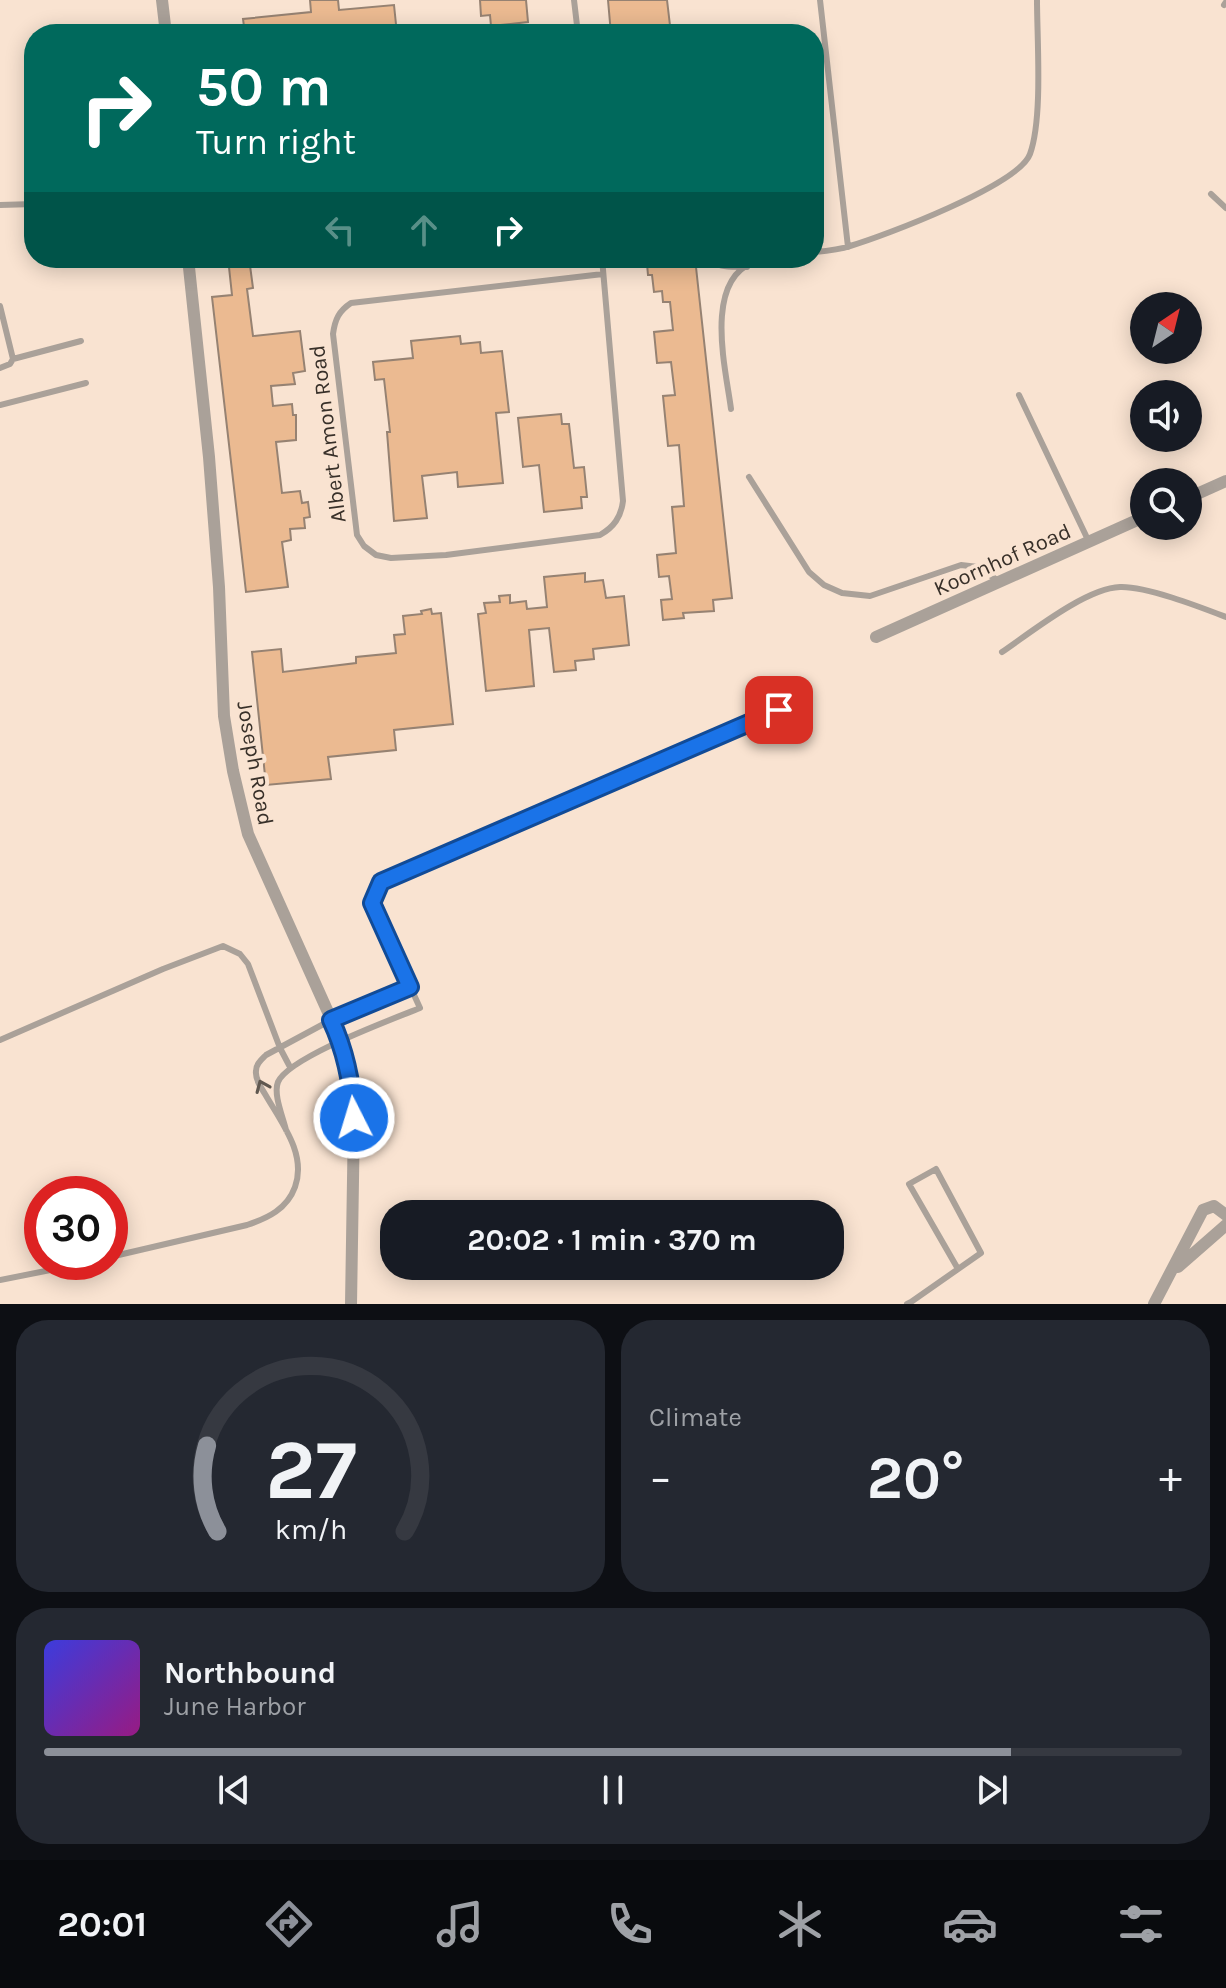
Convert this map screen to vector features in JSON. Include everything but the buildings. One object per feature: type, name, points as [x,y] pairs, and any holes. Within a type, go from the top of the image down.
[{"type":"street","points":[[162,0],[165,24]]},
{"type":"street","name":"Joseph Road","points":[[189,268],[209,457],[224,716],[233,771],[248,834],[341,1041],[353,1084],[351,1304]]},
{"type":"street","points":[[1202,492],[1226,481]]},
{"type":"street","name":"Koornhof Road","points":[[876,637],[1130,523]]},
{"type":"street","points":[[1154,1304],[1203,1210],[1214,1206],[1226,1215]]},
{"type":"street","points":[[1173,1271],[1226,1225]]},
{"type":"lane","points":[[574,0],[577,24]]},
{"type":"lane","points":[[820,0],[823,24]]},
{"type":"lane","points":[[824,251],[848,247],[941,211],[1005,177],[1028,158],[1037,95],[1037,0]]},
{"type":"lane","points":[[824,35],[848,247]]},
{"type":"lane","points":[[1211,194],[1226,208]]},
{"type":"lane","points":[[0,205],[24,204]]},
{"type":"lane","name":"Albert Amon Road","points":[[603,268],[623,501],[617,521],[600,535],[446,555],[391,558],[376,555],[364,546],[357,535],[333,334],[335,321],[342,310],[351,303],[364,301],[603,274]]},
{"type":"lane","points":[[731,409],[721,317],[734,279],[746,268]]},
{"type":"lane","points":[[0,306],[13,359]]},
{"type":"lane","points":[[0,368],[10,364],[13,359],[81,341]]},
{"type":"lane","points":[[0,405],[86,383]]},
{"type":"lane","points":[[1019,395],[1089,542]]},
{"type":"lane","points":[[749,477],[809,572],[824,585],[842,593],[870,596],[968,565],[978,567],[1000,582]]},
{"type":"lane","points":[[1002,652],[1077,602],[1110,589],[1133,589],[1226,617]]},
{"type":"lane","points":[[286,1130],[276,1090],[278,1081],[290,1067],[341,1041],[420,1008],[372,903],[381,882],[779,710]]},
{"type":"lane","points":[[0,1040],[223,946],[240,954],[248,964],[290,1067]]},
{"type":"lane","points":[[128,1253],[247,1225],[275,1213],[291,1196],[298,1175],[295,1151],[286,1130],[260,1087],[256,1071],[259,1062],[331,1020],[410,987]]},
{"type":"lane","points":[[907,1304],[958,1269],[981,1253],[936,1169],[909,1184],[958,1269]]},
{"type":"lane","points":[[0,1280],[24,1275]]},
{"type":"route","points":[[354,1118],[353,1084],[341,1041],[331,1020],[410,987],[372,903],[381,882],[779,710]]}]
